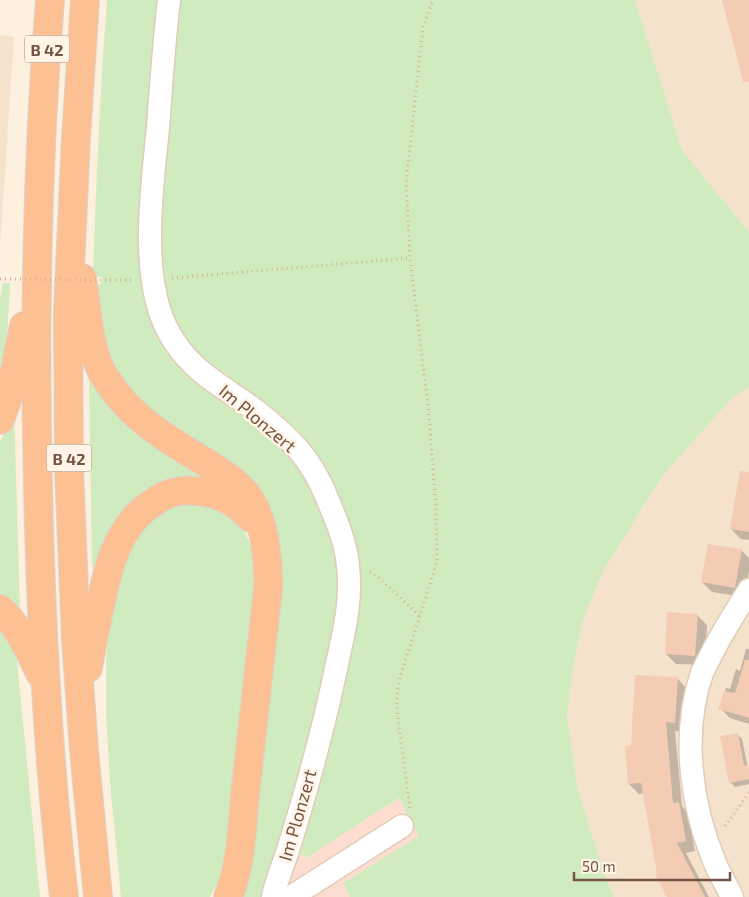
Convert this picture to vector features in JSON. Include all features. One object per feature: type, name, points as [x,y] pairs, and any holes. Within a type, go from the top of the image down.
[{"type":"highway","name":"B 42","points":[[50,0],[37,261],[36,414],[45,685],[53,799],[64,897]]},
{"type":"highway","name":"B 42","points":[[85,0],[76,129],[68,311],[69,468],[76,641],[98,897]]},
{"type":"highway","points":[[73,213],[93,347],[101,371],[127,407],[154,430],[229,478],[247,494],[255,508],[264,538],[268,560],[268,589],[237,864],[228,897]]},
{"type":"highway","points":[[0,420],[16,370],[37,261]]},
{"type":"highway","points":[[81,704],[106,575],[122,534],[145,507],[160,497],[176,492],[191,490],[207,492],[236,504],[246,512],[264,538]]},
{"type":"highway","points":[[0,609],[17,629],[45,685]]},
{"type":"street","name":"Im Plonzert","points":[[169,0],[150,238],[154,280],[161,314],[168,330],[190,362],[266,420],[288,439],[304,457],[326,495],[343,541],[348,566],[350,589],[348,612],[335,676],[325,719],[273,897]]},
{"type":"street","points":[[732,897],[715,863],[703,826],[693,786],[690,751],[693,709],[702,672],[726,626],[749,590]]},
{"type":"street","points":[[291,897],[402,826]]},
{"type":"path","points":[[402,826],[407,820],[410,807],[397,710],[397,694],[400,677],[437,559],[429,414],[410,258],[406,183],[423,28],[432,0]]},
{"type":"path","points":[[0,278],[154,280],[410,258]]},
{"type":"path","points":[[348,566],[367,570],[378,577],[420,616]]},
{"type":"path","points":[[710,846],[749,793]]},
{"type":"shaded area","points":[[635,0],[749,0],[749,232],[682,150]]},
{"type":"shaded area","points":[[0,35],[14,37],[0,248]]},
{"type":"shaded area","points":[[749,387],[749,897],[614,897],[604,873],[578,790],[567,716],[572,675],[582,623],[602,573],[663,475],[733,397]]},
{"type":"shaded area","points":[[399,798],[420,836],[343,883],[350,897],[266,897],[284,845],[306,858]]},
{"type":"green space","points":[[107,0],[635,0],[682,150],[749,232],[749,387],[733,397],[663,475],[602,573],[582,623],[572,675],[567,716],[578,790],[604,873],[614,897],[350,897],[343,883],[419,836],[399,798],[306,858],[284,845],[266,897],[240,897],[271,690],[276,649],[281,565],[175,433],[111,373],[94,284],[101,284],[102,277],[93,276],[98,138]]},
{"type":"green space","points":[[3,283],[10,283],[7,341],[0,384],[0,300]]},
{"type":"green space","points":[[89,378],[94,380],[214,477],[191,482],[94,571],[92,565]]},
{"type":"green space","points":[[14,408],[20,611],[0,598],[0,441],[10,422]]},
{"type":"green space","points":[[188,500],[217,507],[241,526],[256,561],[232,801],[224,858],[218,882],[210,897],[121,897],[106,716],[108,624],[116,568],[150,516]]},
{"type":"green space","points":[[0,623],[16,650],[40,897],[0,897]]},
{"type":"building","points":[[722,0],[749,0],[749,82],[743,82]]},
{"type":"building","points":[[740,471],[749,472],[749,532],[730,529]]},
{"type":"building","points":[[708,544],[742,549],[735,588],[701,582]]},
{"type":"building","points":[[667,612],[698,614],[695,656],[665,654]]},
{"type":"building","points":[[745,660],[749,660],[749,718],[718,709],[724,691],[735,693]]},
{"type":"building","points":[[635,675],[678,677],[675,723],[666,722],[673,803],[679,802],[686,841],[677,843],[705,897],[667,897],[655,874],[657,873],[641,783],[628,784],[625,746],[631,745]]},
{"type":"building","points":[[738,733],[744,765],[749,766],[749,779],[729,783],[720,736]]}]
